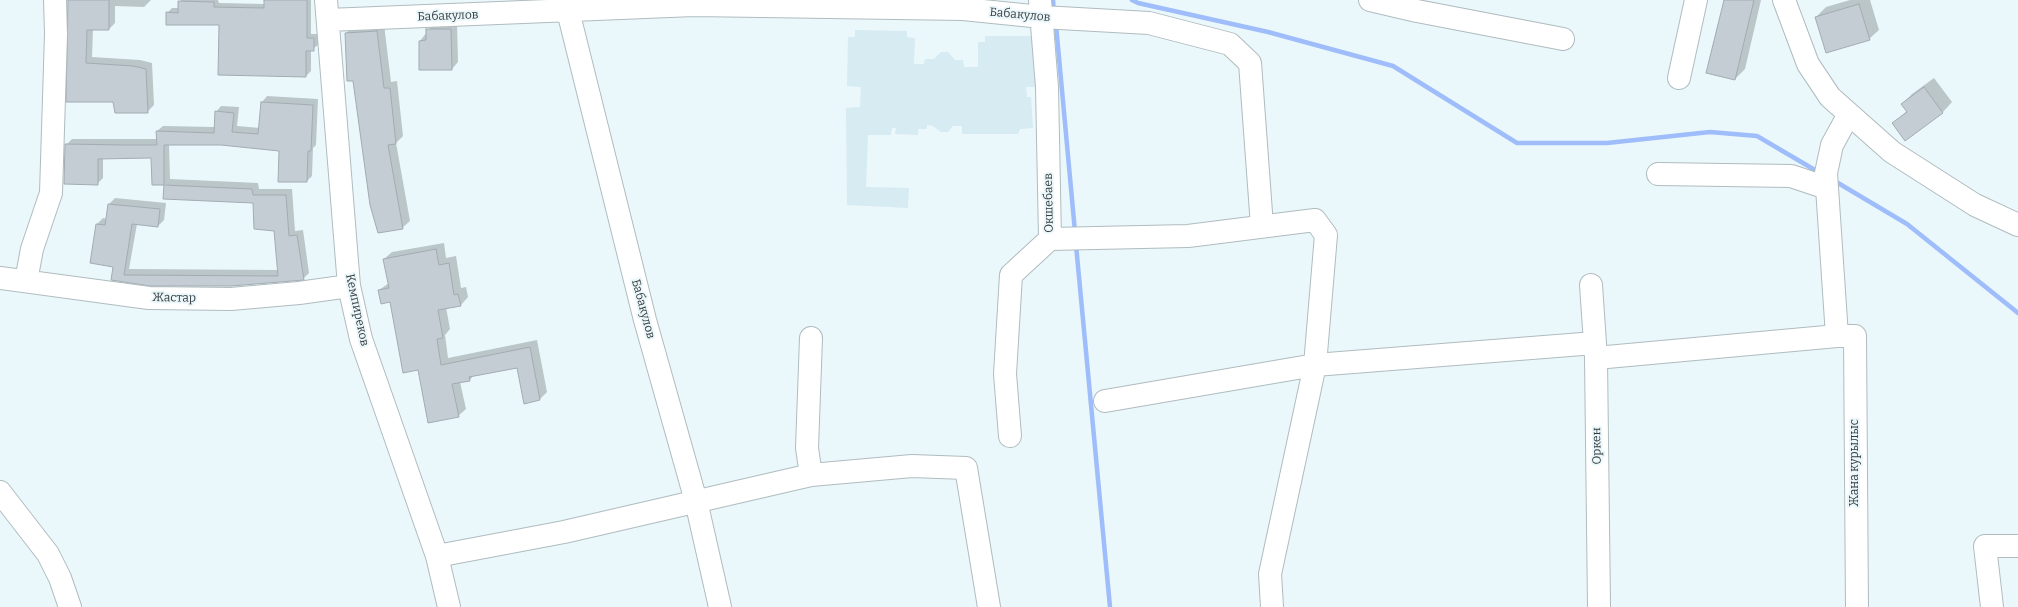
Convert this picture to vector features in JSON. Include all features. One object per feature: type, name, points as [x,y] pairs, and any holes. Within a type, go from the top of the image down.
[{"type":"street","points":[[26,281],[34,243],[51,192],[56,34],[55,0]]},
{"type":"street","points":[[1370,0],[1418,6],[1563,39]]},
{"type":"street","points":[[1679,78],[1696,0]]},
{"type":"street","points":[[1784,0],[1808,64],[1830,97],[1892,152],[1975,205],[2018,225]]},
{"type":"street","name":"Бабакулов","points":[[327,10],[568,11],[694,2],[963,9],[1041,9],[1150,23],[1230,44],[1250,63],[1262,226]]},
{"type":"street","name":"Окшебаев","points":[[1010,436],[1005,374],[1011,275],[1050,239],[1048,87],[1041,9]]},
{"type":"street","name":"Кемпиреков","points":[[327,10],[349,286],[362,339],[437,556],[449,607]]},
{"type":"street","name":"Бабакулов","points":[[568,11],[645,320],[696,501],[720,607]]},
{"type":"street","points":[[1837,336],[1826,173],[1832,145],[1849,114]]},
{"type":"street","points":[[1658,174],[1791,176],[1827,188]]},
{"type":"street","points":[[1050,239],[1188,236],[1316,220],[1326,235],[1314,365],[1270,574],[1272,607]]},
{"type":"street","name":"Жастар","points":[[0,278],[149,298],[231,299],[299,293],[349,286]]},
{"type":"street","name":"Оркен","points":[[1591,285],[1595,350],[1599,607]]},
{"type":"street","name":"Жана курылыс","points":[[1106,401],[1314,365],[1855,336],[1857,607]]},
{"type":"street","points":[[811,338],[807,448],[811,475]]},
{"type":"street","points":[[437,556],[564,532],[811,475],[912,466],[966,468],[989,607]]},
{"type":"street","points":[[0,492],[48,554],[60,578],[70,607]]},
{"type":"street","points":[[1992,607],[1985,546],[2018,546]]},
{"type":"shaded area","points":[[855,30],[907,31],[907,37],[915,38],[914,64],[924,64],[925,59],[934,59],[941,52],[948,52],[955,60],[963,60],[964,67],[978,67],[978,42],[985,42],[985,36],[1034,36],[1047,87],[1026,87],[1027,97],[1031,97],[1033,128],[1020,129],[1018,134],[962,134],[962,126],[953,126],[948,132],[941,132],[933,126],[927,125],[927,129],[918,129],[918,135],[895,134],[896,128],[892,128],[891,135],[868,135],[866,187],[909,188],[908,208],[847,205],[846,108],[860,107],[861,87],[847,86],[848,37],[855,37]]},
{"type":"building","points":[[68,0],[109,0],[109,30],[87,30],[86,63],[133,66],[146,69],[148,113],[115,113],[113,102],[66,102]]},
{"type":"building","points":[[264,0],[307,0],[307,38],[314,38],[314,51],[306,51],[306,77],[218,75],[219,25],[166,25],[166,12],[178,13],[178,1],[214,2],[214,7],[264,8]]},
{"type":"building","points":[[1724,0],[1754,0],[1735,80],[1706,73]]},
{"type":"building","points":[[1859,4],[1870,40],[1826,53],[1815,17]]},
{"type":"building","points":[[426,29],[451,29],[452,70],[419,70],[419,41],[426,40]]},
{"type":"building","points":[[377,31],[384,88],[390,88],[396,144],[388,145],[403,229],[378,233],[370,205],[353,81],[347,81],[345,33]]},
{"type":"building","points":[[1924,87],[1943,113],[1905,141],[1892,123],[1907,112],[1901,104]]},
{"type":"building","points":[[261,102],[313,105],[311,151],[308,151],[307,182],[278,182],[279,151],[221,145],[164,145],[164,185],[152,185],[151,158],[98,159],[98,185],[64,184],[65,144],[157,145],[156,131],[214,133],[215,111],[234,113],[232,132],[258,134]]},
{"type":"building","points":[[164,185],[252,189],[253,195],[286,195],[289,236],[297,235],[304,280],[231,286],[150,286],[111,280],[113,267],[90,263],[96,224],[105,225],[108,204],[160,209],[158,227],[132,224],[124,275],[278,276],[274,231],[254,229],[253,203],[163,199]]},
{"type":"building","points":[[436,249],[439,265],[449,263],[454,295],[458,294],[461,306],[438,310],[443,338],[437,339],[441,365],[530,347],[540,400],[524,404],[517,368],[469,377],[470,381],[452,384],[459,417],[428,423],[418,370],[403,373],[390,302],[381,304],[378,290],[389,288],[383,259]]},
{"type":"waterway","points":[[1053,0],[1054,13]]},
{"type":"waterway","points":[[1132,0],[1138,3],[1268,32],[1393,66],[1517,143],[1607,143],[1710,132],[1757,136],[1820,173]]},
{"type":"waterway","points":[[1056,25],[1075,232]]},
{"type":"waterway","points":[[1833,180],[1907,224],[2018,313]]},
{"type":"waterway","points":[[1076,245],[1110,607]]}]
